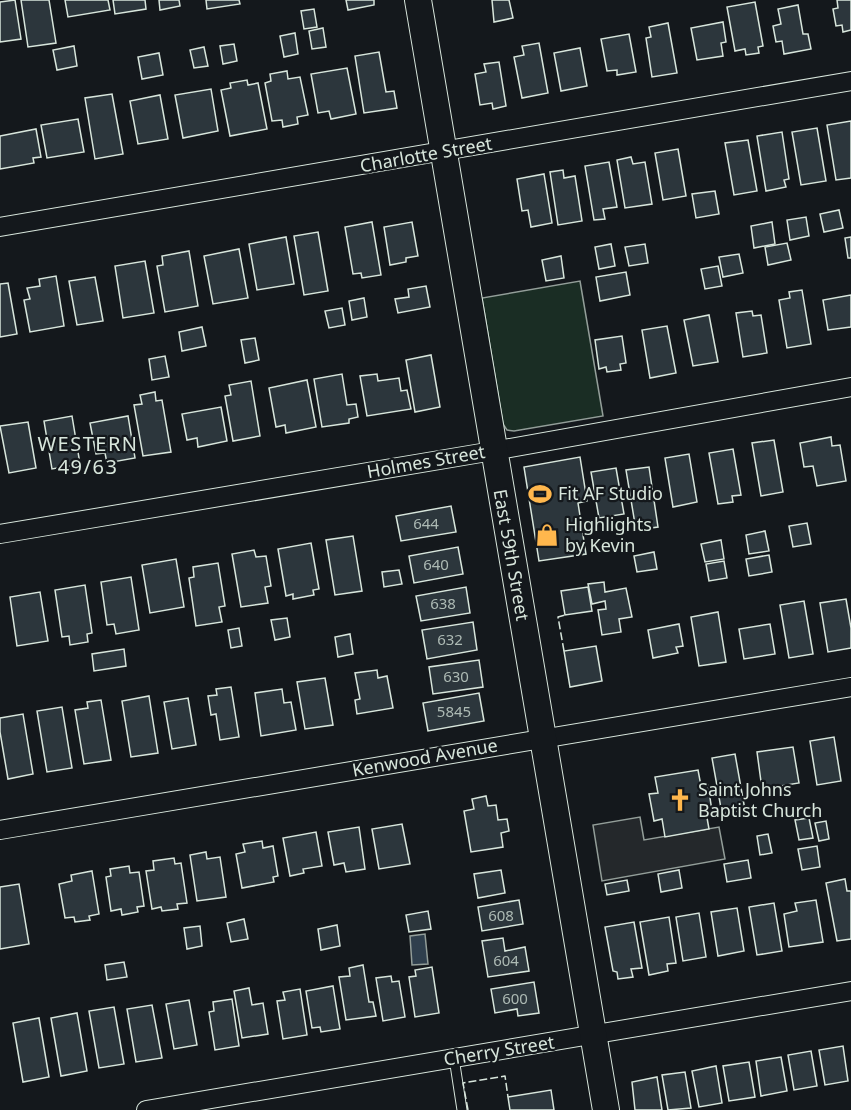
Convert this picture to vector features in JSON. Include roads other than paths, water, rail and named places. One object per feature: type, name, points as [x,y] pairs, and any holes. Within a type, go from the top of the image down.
[{"type":"street","name":"East 59th Street","points":[[418,0],[606,1110]]},
{"type":"street","name":"Charlotte Street","points":[[0,227],[851,81]]},
{"type":"street","name":"Holmes Street","points":[[0,534],[493,451],[851,387]]},
{"type":"street","name":"Kenwood Avenue","points":[[0,830],[851,687]]},
{"type":"street","name":"Cherry Street","points":[[146,1110],[851,991]]},
{"type":"lane","points":[[454,1058],[462,1110]]},
{"type":"water","points":[[425,934],[428,964],[412,965],[410,936]]},
{"type":"place","name":"Fit AF Studio","points":[[540,494]]},
{"type":"place","name":"Highlights by Kevin","points":[[547,535]]},
{"type":"place","name":"Saint Johns Baptist Church","points":[[680,800]]},
{"type":"district","name":"WESTERN 49/63","points":[[88,456]]}]
